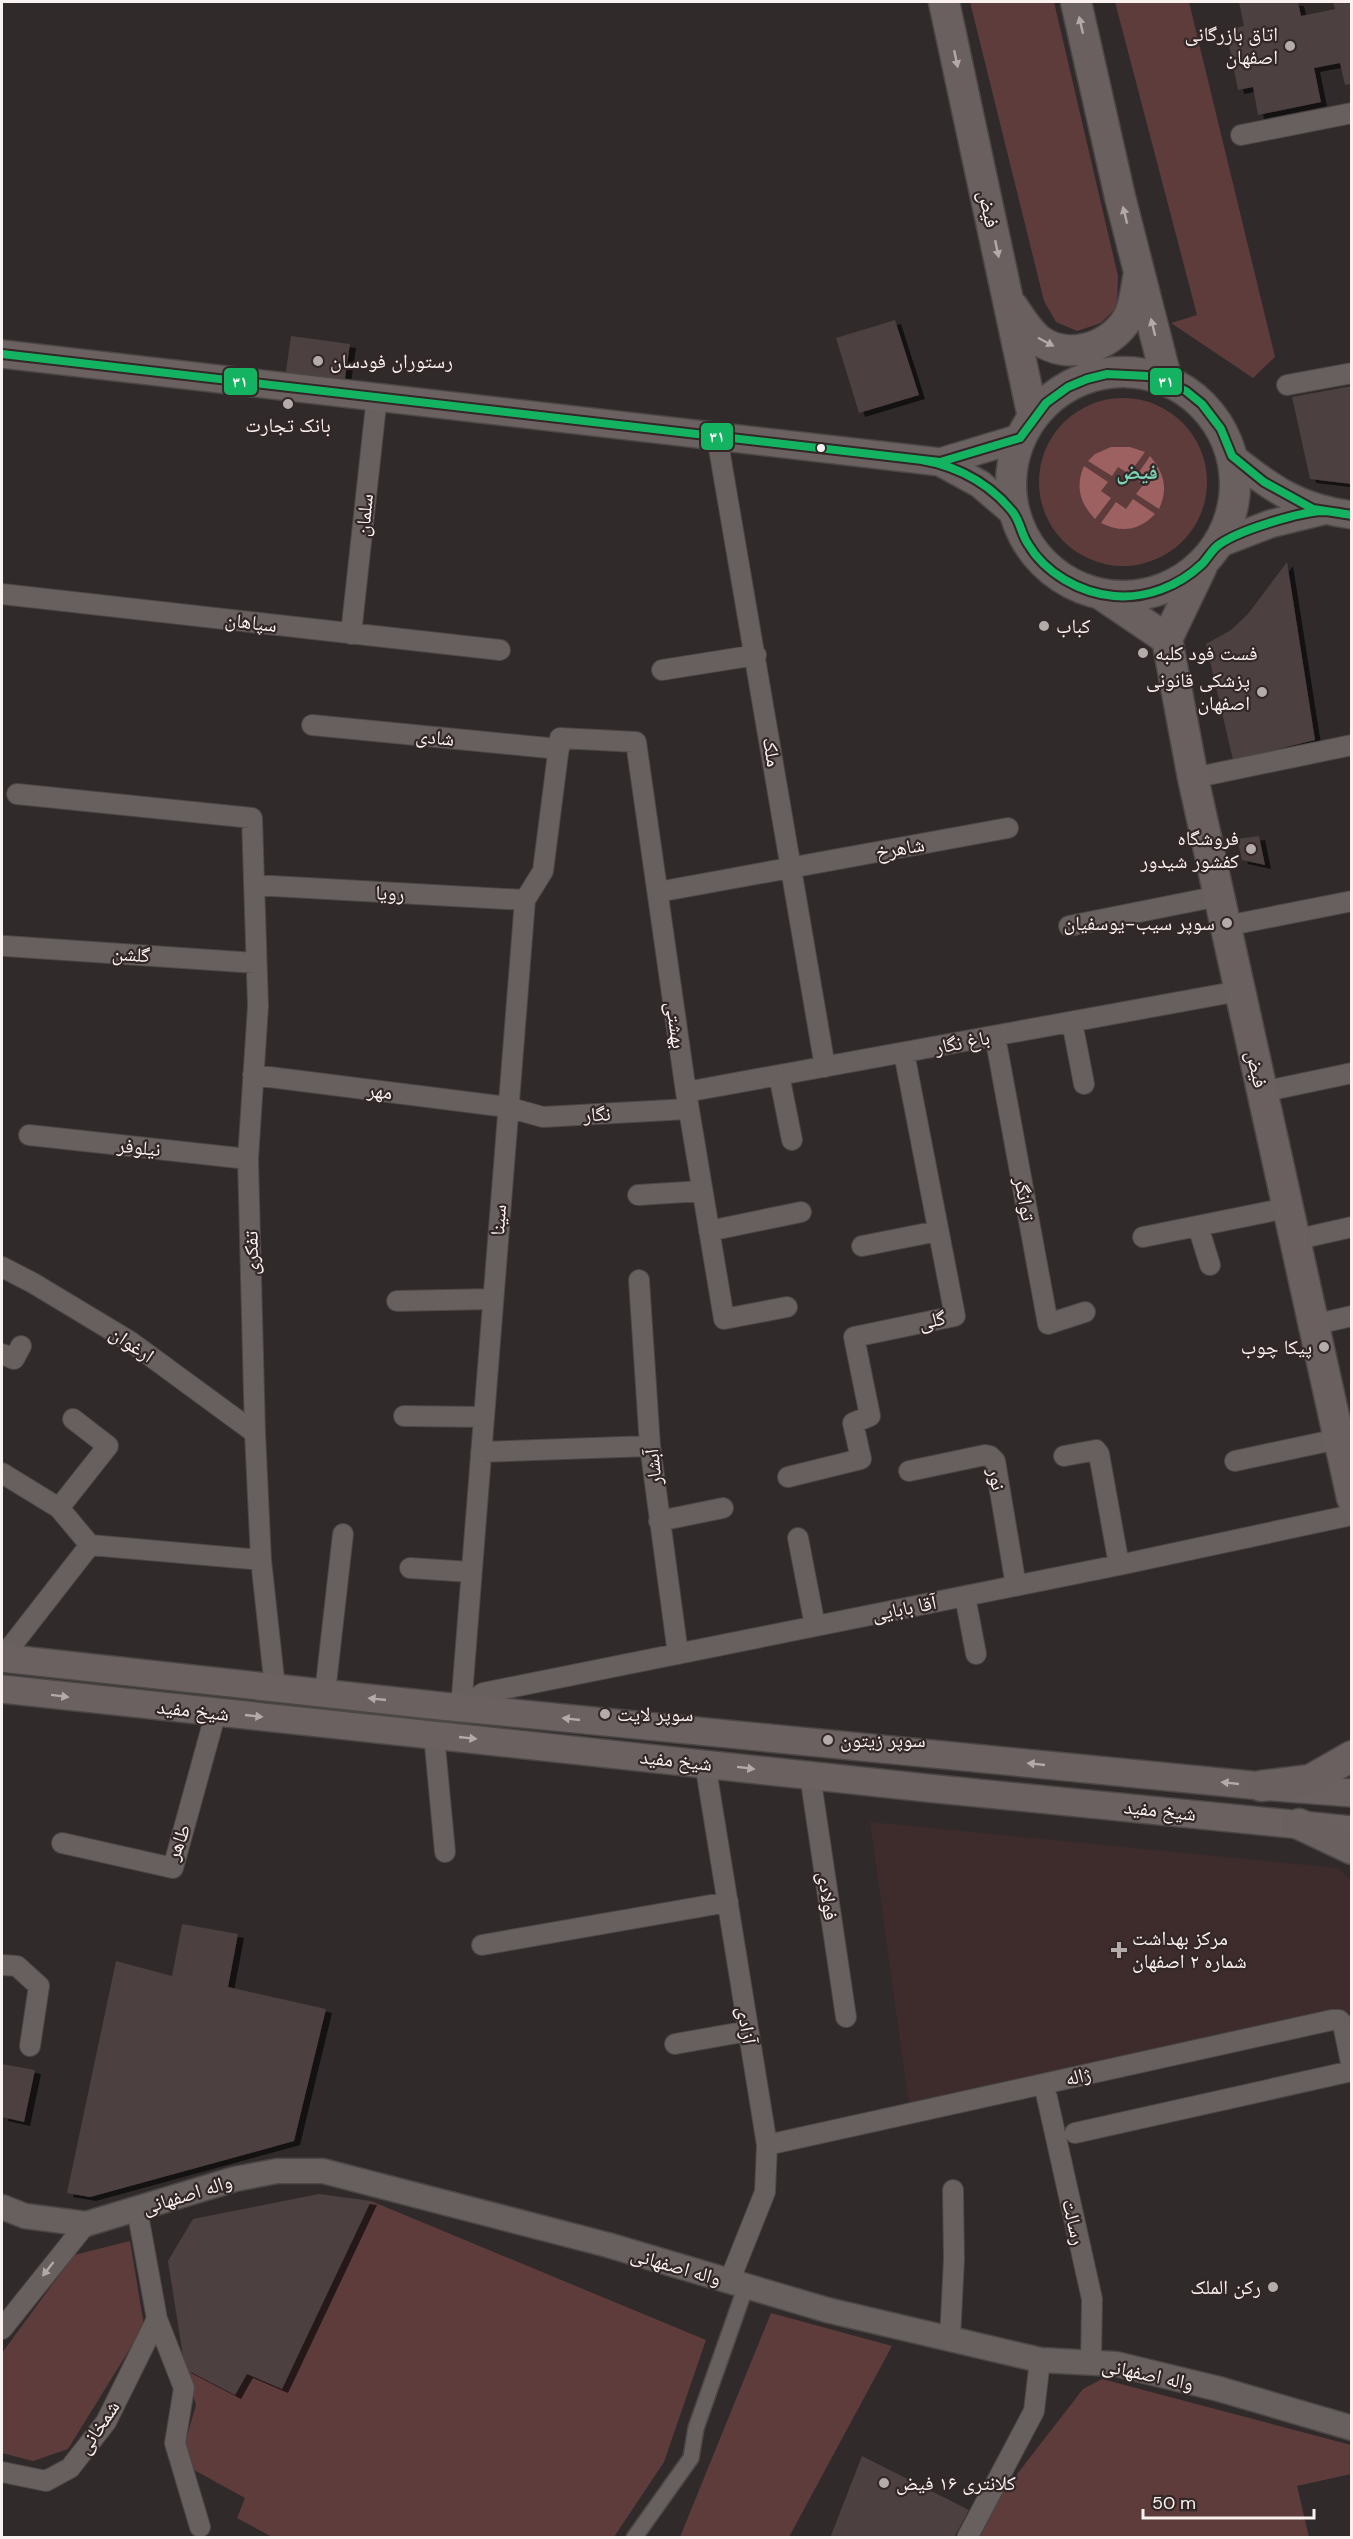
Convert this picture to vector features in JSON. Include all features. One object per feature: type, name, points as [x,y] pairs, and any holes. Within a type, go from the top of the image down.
[{"type":"main road","name":"فیض","points":[[944,2],[1008,299],[1027,428]]},
{"type":"main road","points":[[1076,2],[1167,381]]},
{"type":"main road","points":[[1008,299],[1025,326],[1040,340],[1059,348],[1079,350],[1099,345],[1116,334],[1128,317],[1139,272]]},
{"type":"main road","points":[[2,354],[940,462],[980,484],[1014,513]]},
{"type":"main road","points":[[1118,372],[1143,374],[1167,381],[1193,398],[1215,420],[1225,437],[1232,457],[1235,480],[1234,502],[1228,524],[1210,554],[1167,639],[1102,595],[1078,587],[1056,574],[1037,557],[1023,536],[1014,513],[1010,488],[1013,463],[1027,428],[1050,399],[1094,376],[1118,372]]},
{"type":"main road","points":[[940,462],[1027,428]]},
{"type":"main road","points":[[1232,457],[1271,488],[1323,511],[1352,515]]},
{"type":"main road","points":[[1102,595],[1129,596],[1156,591],[1181,580],[1210,554],[1270,524],[1323,511]]},
{"type":"main road","name":"فیض","points":[[1167,639],[1193,778],[1313,1325],[1344,1450],[1352,1498]]},
{"type":"main road","name":"شیخ مفید","points":[[2,1658],[461,1708],[1352,1793]]},
{"type":"main road","name":"شیخ مفید","points":[[2,1689],[1352,1830]]},
{"type":"main road","points":[[914,1786],[925,1781],[930,1771],[927,1760],[916,1753]]},
{"type":"main road","points":[[1261,1786],[1310,1780],[1352,1756]]},
{"type":"main road","points":[[977,1758],[969,1765],[966,1775],[969,1785],[977,1792]]},
{"type":"main road","points":[[1299,1824],[1352,1849]]},
{"type":"street","points":[[1241,135],[1352,113]]},
{"type":"street","points":[[1287,385],[1352,373]]},
{"type":"street","name":"سلمان","points":[[351,634],[377,396]]},
{"type":"street","name":"ملک","points":[[717,437],[825,1067]]},
{"type":"street","name":"سپاهان","points":[[2,594],[500,650]]},
{"type":"street","points":[[662,670],[756,655]]},
{"type":"street","name":"شادی","points":[[312,725],[560,744]]},
{"type":"street","name":"بهشتی","points":[[560,744],[636,742],[687,1101],[724,1319],[787,1307]]},
{"type":"street","name":"سینا","points":[[461,1708],[525,900],[543,871],[560,744]]},
{"type":"street","points":[[1193,778],[1352,745]]},
{"type":"street","name":"تفکری","points":[[17,794],[252,818],[258,1006],[248,1159],[255,1432],[261,1560],[275,1688]]},
{"type":"street","name":"شاهرخ","points":[[658,892],[1008,828]]},
{"type":"street","name":"رویا","points":[[254,885],[525,900]]},
{"type":"street","points":[[1069,926],[1219,896]]},
{"type":"street","points":[[1226,926],[1352,902]]},
{"type":"street","name":"گلشن","points":[[5,946],[256,963]]},
{"type":"street","name":"باغ نگار","points":[[687,1101],[779,1075],[1239,991]]},
{"type":"street","points":[[1072,1022],[1084,1084]]},
{"type":"street","name":"توانگر","points":[[995,1036],[1048,1324],[1085,1312]]},
{"type":"street","name":"گلی","points":[[788,1477],[861,1460],[853,1423],[870,1416],[854,1337],[955,1316],[904,1053]]},
{"type":"street","points":[[1262,1092],[1352,1073]]},
{"type":"street","name":"مهر","points":[[254,1075],[507,1107]]},
{"type":"street","points":[[779,1075],[792,1140]]},
{"type":"street","name":"نگار","points":[[507,1107],[543,1117],[687,1101]]},
{"type":"street","name":"نیلوفر","points":[[29,1135],[248,1159]]},
{"type":"street","points":[[638,1195],[702,1191]]},
{"type":"street","points":[[1143,1237],[1287,1208]]},
{"type":"street","points":[[709,1231],[801,1212]]},
{"type":"street","points":[[1198,1226],[1210,1265]]},
{"type":"street","points":[[1294,1240],[1352,1227]]},
{"type":"street","points":[[862,1246],[938,1231]]},
{"type":"street","name":"ارغوان","points":[[2,1267],[131,1342],[255,1432]]},
{"type":"street","name":"آبشار","points":[[639,1280],[650,1446],[678,1653]]},
{"type":"street","points":[[397,1301],[492,1299]]},
{"type":"street","points":[[1313,1325],[1352,1316]]},
{"type":"street","points":[[2,1354],[14,1359],[21,1346]]},
{"type":"street","points":[[404,1416],[483,1417]]},
{"type":"street","points":[[59,1508],[108,1446],[73,1419]]},
{"type":"street","points":[[481,1452],[650,1446]]},
{"type":"street","points":[[1064,1456],[1090,1450],[1096,1450],[1099,1454],[1119,1565]]},
{"type":"street","points":[[1235,1461],[1344,1450]]},
{"type":"street","name":"نور","points":[[909,1471],[985,1455],[995,1461],[1016,1586]]},
{"type":"street","points":[[2,1473],[59,1508],[90,1545],[261,1560]]},
{"type":"street","points":[[659,1521],[723,1508]]},
{"type":"street","name":"آقا بابایی","points":[[461,1708],[483,1693],[1119,1565],[1352,1515]]},
{"type":"street","points":[[326,1693],[343,1534]]},
{"type":"street","points":[[798,1538],[815,1626]]},
{"type":"street","points":[[2,1658],[90,1545]]},
{"type":"street","points":[[410,1568],[471,1572]]},
{"type":"street","points":[[965,1596],[976,1654]]},
{"type":"street","name":"طاهر","points":[[62,1843],[173,1868],[216,1712]]},
{"type":"street","points":[[434,1735],[445,1852]]},
{"type":"street","name":"آزادی","points":[[705,1763],[767,2145],[765,2192],[737,2284]]},
{"type":"street","name":"فولادی","points":[[810,1775],[846,2016]]},
{"type":"street","points":[[482,1945],[728,1902]]},
{"type":"street","points":[[2,1965],[17,1966],[39,1986],[30,2046]]},
{"type":"street","name":"ژاله","points":[[767,2145],[1332,2020],[1339,2020],[1343,2025],[1352,2070]]},
{"type":"street","points":[[675,2044],[748,2031]]},
{"type":"street","points":[[1075,2133],[1352,2070]]},
{"type":"street","name":"رسالت","points":[[1044,2084],[1092,2299],[1091,2362]]},
{"type":"street","name":"واله اصفهانی","points":[[2,2207],[25,2216],[86,2224],[235,2179],[277,2171],[322,2171],[608,2246],[827,2310],[1040,2360],[1116,2364],[1219,2389],[1352,2428]]},
{"type":"street","points":[[950,2339],[954,2259],[953,2190]]},
{"type":"street","points":[[137,2209],[157,2319],[184,2388],[175,2442],[200,2527]]},
{"type":"street","points":[[2,2329],[86,2224]]},
{"type":"street","points":[[634,2538],[691,2458],[696,2428],[737,2284]]},
{"type":"street","name":"شمخانی","points":[[2,2472],[46,2481],[70,2468],[106,2422],[157,2319]]},
{"type":"street","points":[[967,2538],[1034,2411],[1040,2360]]},
{"type":"shaded area","points":[[970,2],[1054,2],[1118,276],[1117,307],[1101,323],[1077,331],[1056,322],[1044,301]]},
{"type":"shaded area","points":[[1115,2],[1189,2],[1275,357],[1253,378],[1171,323],[1197,315]]},
{"type":"shaded area","points":[[1123,398],[1155,404],[1170,412],[1182,423],[1193,435],[1201,450],[1207,482],[1201,514],[1193,529],[1182,541],[1170,552],[1155,560],[1123,566],[1091,560],[1076,552],[1064,541],[1053,529],[1045,514],[1039,482],[1045,450],[1053,435],[1064,423],[1076,412],[1091,404]]},
{"type":"shaded area","points":[[1111,447],[1130,447],[1145,452],[1129,474],[1118,467],[1112,476],[1088,461],[1095,454]]},
{"type":"shaded area","points":[[1150,456],[1164,482],[1164,495],[1159,509],[1136,494],[1143,485],[1135,478]]},
{"type":"shaded area","points":[[1084,466],[1108,482],[1101,491],[1111,498],[1095,519],[1080,494],[1081,474]]},
{"type":"shaded area","points":[[1133,499],[1155,514],[1143,524],[1130,529],[1116,528],[1101,523],[1116,502],[1126,509]]},
{"type":"shaded area","name":"مرکز بهداشت شماره ۲ اصفهان","points":[[870,1822],[1338,1868],[1351,1881],[1351,2068],[1343,2025],[910,2113]]},
{"type":"shaded area","points":[[371,2201],[706,2340],[664,2462],[614,2537],[272,2537],[237,2518],[245,2498],[194,2470],[185,2443],[196,2405],[185,2369],[235,2395],[247,2374],[282,2389]]},
{"type":"shaded area","points":[[130,2241],[144,2326],[68,2449],[33,2461],[2,2453],[2,2353],[74,2255]]},
{"type":"shaded area","points":[[771,2313],[892,2346],[789,2537],[680,2537]]},
{"type":"shaded area","points":[[1102,2379],[1351,2445],[1351,2474],[1297,2486],[1309,2537],[980,2537],[1004,2491],[1083,2389]]},
{"type":"building","name":"اتاق بازرگانی اصفهان","points":[[1239,2],[1298,2],[1301,16],[1335,9],[1333,2],[1352,2],[1352,84],[1345,85],[1340,63],[1314,68],[1321,102],[1258,115],[1253,87],[1238,90],[1226,30],[1244,26]]},
{"type":"building","points":[[895,320],[919,395],[859,413],[836,338]]},
{"type":"building","name":"رستوران فودسان","points":[[291,336],[350,344],[344,385],[285,378]]},
{"type":"building","points":[[1352,386],[1352,484],[1310,479],[1292,397]]},
{"type":"building","name":"پزشکی قانونی اصفهان","points":[[1287,562],[1315,740],[1233,760],[1206,644],[1231,630],[1248,614]]},
{"type":"building","name":"فروشگاه کفشور شیدور","points":[[1259,836],[1265,865],[1242,860],[1237,839]]},
{"type":"building","points":[[182,1924],[238,1934],[228,1987],[326,2009],[294,2141],[90,2197],[67,2193],[116,1961],[172,1976]]},
{"type":"building","points":[[2,2064],[35,2070],[24,2122],[2,2117]]},
{"type":"building","points":[[319,2194],[371,2201],[282,2389],[247,2374],[235,2395],[185,2369],[168,2261],[193,2219]]},
{"type":"building","name":"کلانتری ۱۶ فیض","points":[[862,2456],[969,2510],[954,2538],[830,2538]]},
{"type":"transit line","name":"۳۱","points":[[2,354],[940,462],[1020,438],[1046,403],[1068,387],[1087,379],[1107,374],[1148,376],[1186,391],[1202,404],[1221,429],[1232,456],[1264,482],[1313,509],[1352,515]]},
{"type":"transit line","name":"۳۱","points":[[905,458],[950,467],[990,489],[1012,511],[1028,544],[1044,564],[1076,586],[1114,596],[1150,593],[1172,585],[1193,572],[1220,544],[1255,528],[1313,512],[1346,514]]},
{"type":"place","name":"اتاق بازرگانی اصفهان","points":[[1290,46]]},
{"type":"place","name":"رستوران فودسان","points":[[318,361]]},
{"type":"place","name":"بانک تجارت","points":[[288,404]]},
{"type":"place","name":"کباب","points":[[1044,626]]},
{"type":"place","name":"فست فود کلبه","points":[[1143,653]]},
{"type":"place","name":"پزشکی قانونی اصفهان","points":[[1262,692]]},
{"type":"place","name":"فروشگاه کفشور شیدور","points":[[1251,849]]},
{"type":"place","name":"سوپر سیب-یوسفیان","points":[[1227,923]]},
{"type":"place","name":"پیکا چوب","points":[[1324,1347]]},
{"type":"place","name":"سوپر لایت","points":[[605,1714]]},
{"type":"place","name":"سوپر زیتون","points":[[828,1740]]},
{"type":"place","name":"مرکز بهداشت شماره ۲ اصفهان","points":[[1119,1950]]},
{"type":"place","name":"رکن الملک","points":[[1273,2287]]},
{"type":"place","name":"کلانتری ۱۶ فیض","points":[[884,2483]]},
{"type":"district","name":"فیض","points":[[1137,472]]}]
